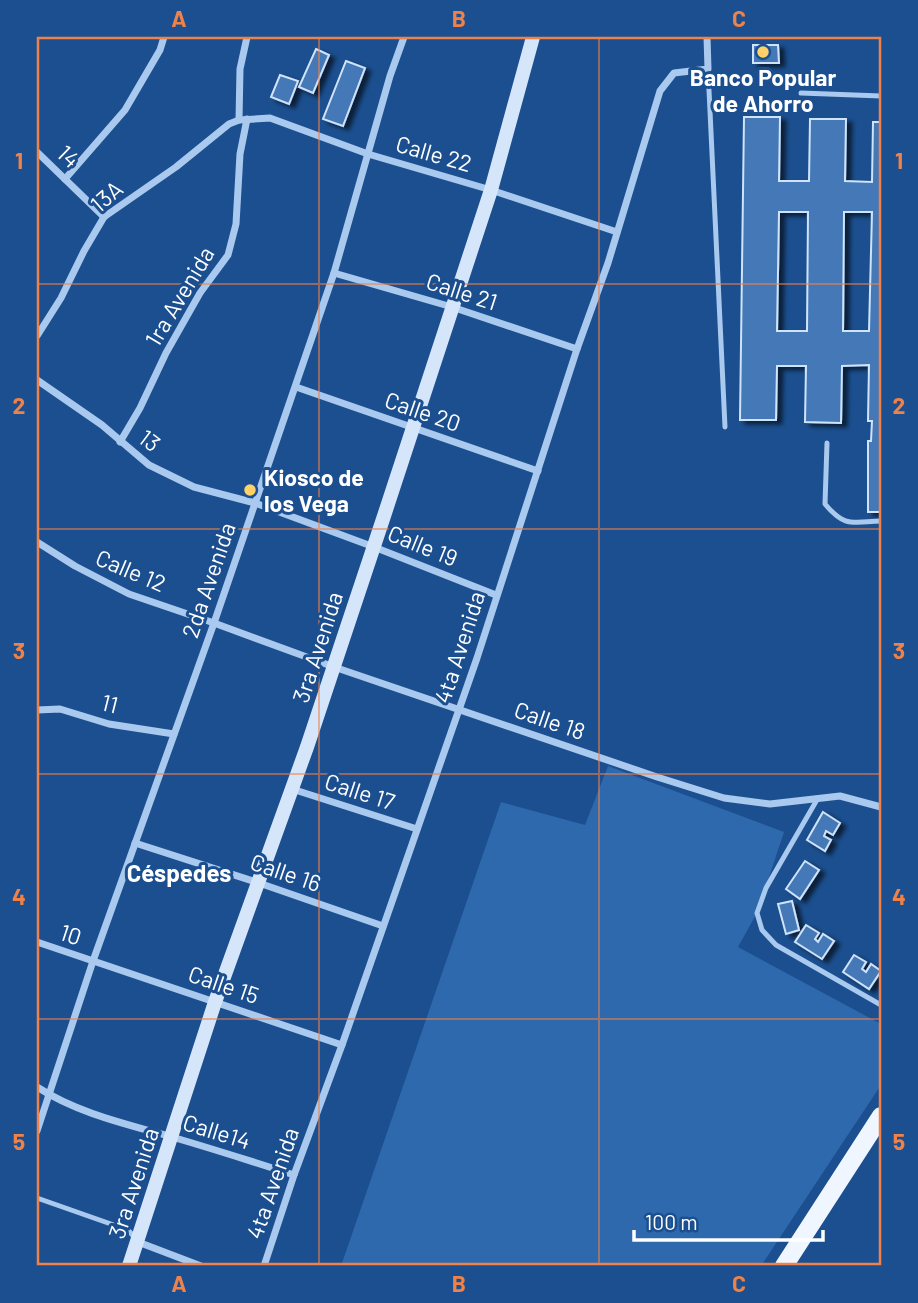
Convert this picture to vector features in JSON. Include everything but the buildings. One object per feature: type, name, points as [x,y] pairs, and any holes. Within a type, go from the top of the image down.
[{"type":"main road","points":[[784,1266],[881,1116]]},
{"type":"street","points":[[65,179],[125,110],[160,50],[164,37]]},
{"type":"street","name":"1ra Avenida","points":[[120,442],[200,293],[228,254],[236,224],[243,119],[240,69],[247,37]]},
{"type":"street","name":"2da Avenida","points":[[37,1131],[93,961],[296,387],[334,273],[390,76],[404,37]]},
{"type":"street","name":"3ra Avenida","points":[[129,1266],[215,1002],[260,883],[374,547],[491,190],[533,37]]},
{"type":"street","points":[[707,37],[708,69]]},
{"type":"street","name":"4ta Avenida","points":[[264,1266],[459,709],[617,232],[660,91],[674,74],[708,69]]},
{"type":"street","name":"Calle 22","points":[[243,119],[270,118],[368,154],[491,190],[617,232]]},
{"type":"street","name":"13A","points":[[37,336],[61,298],[104,217],[176,167],[229,124],[243,119]]},
{"type":"street","name":"14","points":[[37,152],[104,217]]},
{"type":"street","name":"Calle 21","points":[[334,273],[452,307],[577,349]]},
{"type":"street","name":"13","points":[[37,380],[102,425],[149,465],[194,487],[256,503]]},
{"type":"street","name":"Calle 20","points":[[296,387],[538,471]]},
{"type":"street","name":"Calle 19","points":[[256,503],[496,595]]},
{"type":"street","name":"Calle 12","points":[[37,542],[75,566],[129,594],[214,622]]},
{"type":"street","name":"Calle 18","points":[[214,622],[334,667],[724,798],[770,804],[839,796],[881,807]]},
{"type":"street","name":"11","points":[[37,710],[60,709],[109,724],[174,734]]},
{"type":"street","name":"Calle 17","points":[[292,789],[417,829]]},
{"type":"street","name":"Calle 16","points":[[135,843],[383,926]]},
{"type":"street","name":"10","points":[[37,942],[93,961]]},
{"type":"street","name":"Calle 15","points":[[93,961],[342,1045]]},
{"type":"street","name":"Calle14","points":[[37,1087],[115,1121],[295,1175]]},
{"type":"street","points":[[138,1242],[201,1266]]},
{"type":"lane","points":[[708,69],[725,426]]},
{"type":"lane","points":[[802,93],[881,96]]},
{"type":"lane","points":[[827,443],[825,504],[844,522],[881,521]]},
{"type":"lane","points":[[818,798],[766,888],[757,913],[762,930],[776,945],[881,1005]]},
{"type":"lane","points":[[37,1198],[128,1230],[138,1242]]},
{"type":"shaded area","points":[[608,766],[784,832],[757,913],[738,947],[881,1024],[881,1085],[761,1266],[341,1266],[501,802],[585,825]]},
{"type":"place","name":"Banco Popular de Ahorro","points":[[763,52]]},
{"type":"place","name":"Kiosco de los Vega","points":[[250,490]]},
{"type":"district","name":"Céspedes","points":[[179,872]]}]
